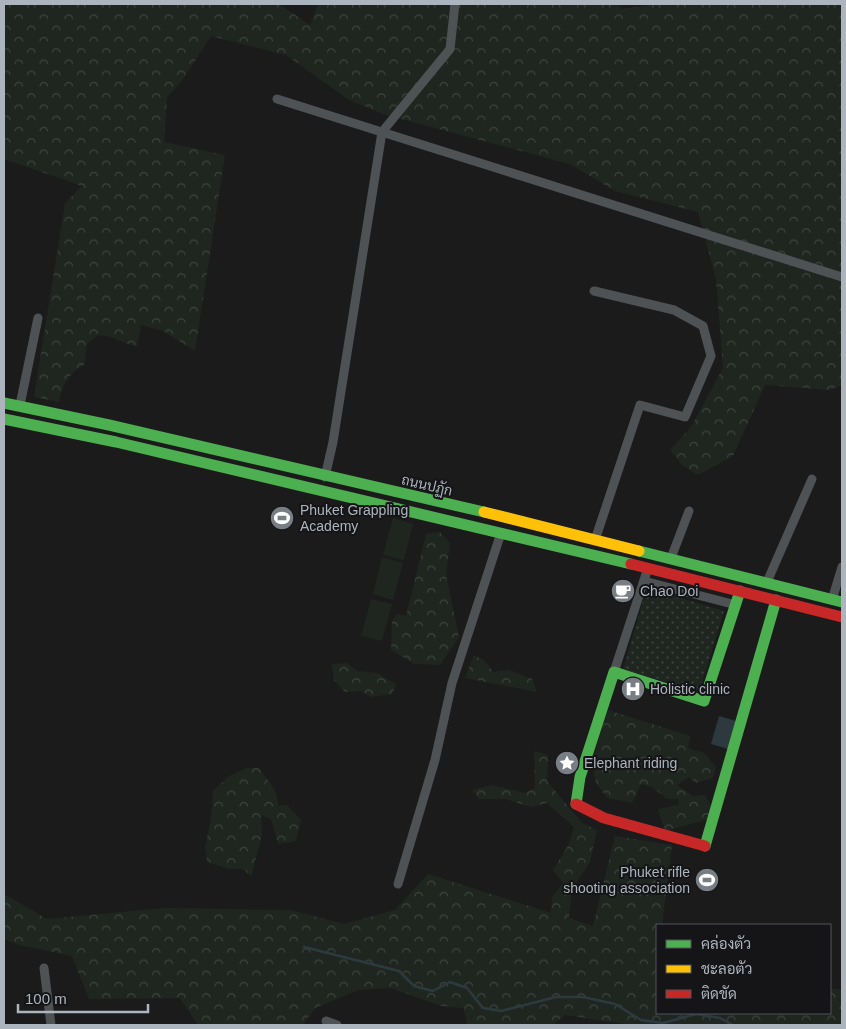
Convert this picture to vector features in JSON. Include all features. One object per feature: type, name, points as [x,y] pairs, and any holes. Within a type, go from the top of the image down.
[{"type":"main road","name":"ถนนปฏัก","points":[[4,403],[20,405],[671,558],[837,601]]},
{"type":"main road","points":[[4,419],[116,442],[296,484],[648,568],[842,617]]},
{"type":"main road","points":[[296,484],[298,470]]},
{"type":"main road","points":[[740,591],[704,700],[614,672],[580,777],[575,803],[604,818],[705,848],[776,600]]},
{"type":"street","points":[[325,477],[333,442],[382,132],[450,49],[455,4]]},
{"type":"street","points":[[276,99],[842,276]]},
{"type":"street","points":[[594,290],[674,310],[703,326],[711,356],[685,417],[640,405],[595,540]]},
{"type":"street","points":[[20,405],[38,318]]},
{"type":"street","points":[[767,582],[812,479]]},
{"type":"street","points":[[671,558],[689,511]]},
{"type":"street","points":[[398,884],[435,760],[452,683],[501,533]]},
{"type":"street","points":[[837,601],[842,567]]},
{"type":"street","points":[[614,672],[648,568]]},
{"type":"street","points":[[644,581],[736,605]]},
{"type":"street","points":[[44,968],[51,1025]]},
{"type":"street","points":[[326,1021],[337,1025]]},
{"type":"green space","points":[[4,4],[279,4],[310,25],[318,4],[619,4],[621,9],[659,4],[842,4],[842,385],[830,390],[765,385],[733,456],[698,475],[682,465],[670,450],[691,427],[723,368],[716,279],[698,212],[615,191],[570,164],[386,115],[349,100],[286,55],[211,36],[181,82],[167,97],[164,142],[225,155],[195,351],[163,331],[141,325],[137,346],[108,336],[98,335],[87,344],[84,365],[74,371],[67,380],[59,402],[34,397],[65,203],[82,186],[4,159]]},
{"type":"green space","points":[[393,518],[413,524],[404,560],[383,555]]},
{"type":"green space","points":[[440,532],[450,543],[446,575],[459,637],[440,665],[414,664],[391,650],[392,621],[397,614],[406,616],[426,534]]},
{"type":"green space","points":[[382,557],[403,563],[393,600],[373,594]]},
{"type":"green space","points":[[647,588],[724,611],[699,692],[623,669]]},
{"type":"green space","points":[[371,599],[392,604],[382,641],[361,636]]},
{"type":"green space","points":[[474,655],[485,661],[493,672],[510,670],[532,679],[537,692],[465,678]]},
{"type":"green space","points":[[347,663],[357,671],[377,673],[396,684],[392,694],[371,697],[361,691],[345,692],[334,680],[332,664]]},
{"type":"green space","points":[[608,710],[690,736],[688,748],[704,753],[716,767],[713,778],[696,783],[689,777],[677,785],[693,796],[705,795],[712,807],[709,819],[665,831],[658,809],[679,805],[678,799],[667,799],[652,787],[641,784],[632,803],[607,798],[596,782],[594,765],[597,746]]},
{"type":"green space","points":[[534,751],[548,755],[547,781],[582,823],[597,830],[590,862],[572,889],[569,918],[593,926],[615,836],[672,845],[662,924],[656,924],[656,1014],[831,1014],[831,988],[842,990],[842,1025],[631,1025],[565,1015],[553,1025],[465,1025],[467,1021],[463,1008],[441,1006],[391,988],[359,990],[315,1008],[303,1025],[198,1025],[180,998],[89,999],[72,956],[19,945],[4,939],[4,894],[47,919],[164,908],[291,910],[344,924],[395,910],[428,874],[551,913],[552,897],[563,883],[553,870],[569,844],[574,827],[547,803],[531,807],[506,799],[479,799],[472,790],[493,785],[525,793],[535,788]]},
{"type":"green space","points":[[247,768],[259,768],[275,790],[279,806],[287,805],[301,820],[296,841],[278,844],[271,819],[261,815],[262,835],[251,877],[244,869],[229,869],[207,862],[205,847],[211,819],[213,791],[229,776]]},
{"type":"shaded area","points":[[719,716],[736,721],[728,749],[711,744]]},
{"type":"waterway","points":[[304,947],[399,971],[414,986],[433,991],[450,982],[467,988],[483,1008],[501,1011],[556,997],[583,997],[615,1004],[641,1020],[663,1023],[696,1014],[720,1018],[733,1025]]},
{"type":"traffic: fast","points":[[4,403],[109,425],[484,512]]},
{"type":"traffic: fast","points":[[4,419],[116,442],[631,564]]},
{"type":"traffic: fast","points":[[639,551],[842,602]]},
{"type":"traffic: fast","points":[[576,804],[580,777],[614,672],[704,701],[740,591]]},
{"type":"traffic: fast","points":[[705,846],[776,600]]},
{"type":"traffic: slow","points":[[484,512],[639,551]]},
{"type":"traffic: jam","points":[[631,564],[842,617]]},
{"type":"traffic: jam","points":[[576,804],[604,818],[705,846]]},
{"type":"place","name":"Phuket Grappling Academy","points":[[282,518]]},
{"type":"place","name":"Chao Doi","points":[[623,591]]},
{"type":"place","name":"Holistic clinic","points":[[633,689]]},
{"type":"place","name":"Elephant riding","points":[[567,763]]},
{"type":"place","name":"Phuket rifle shooting association","points":[[707,880]]}]
